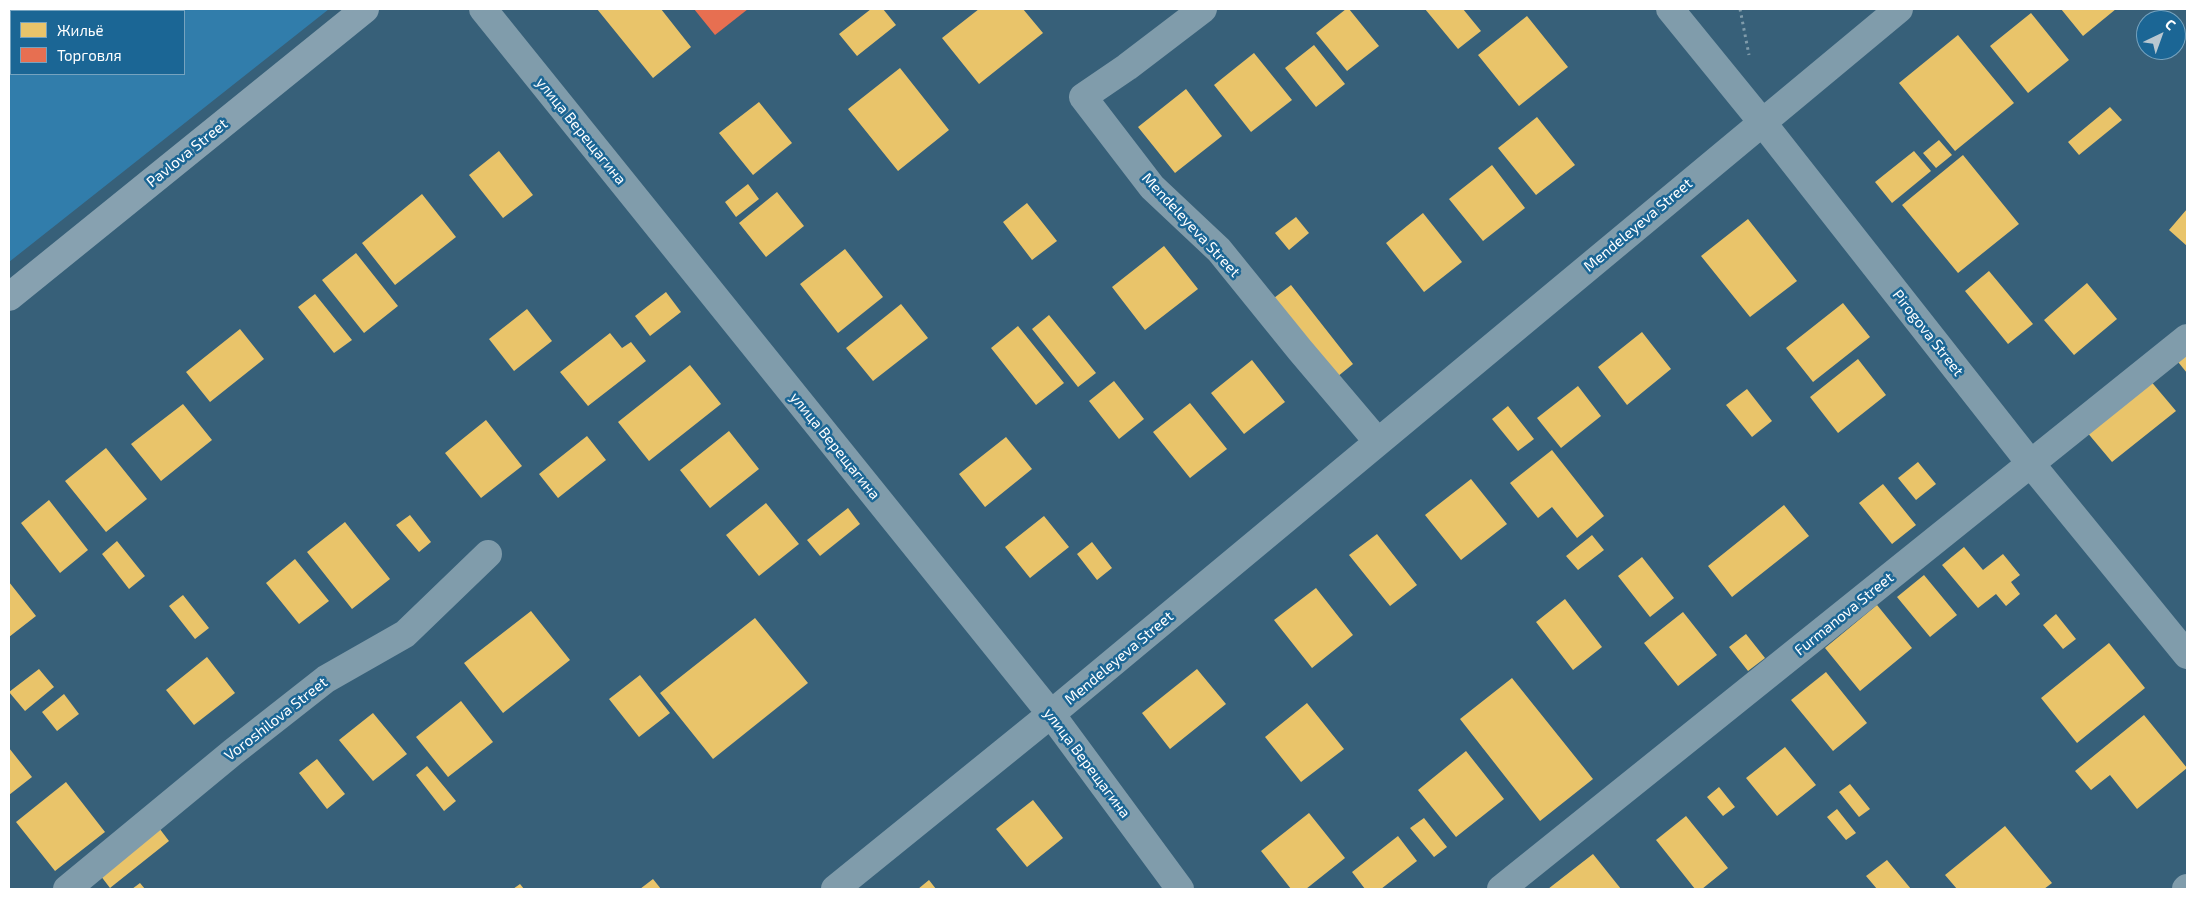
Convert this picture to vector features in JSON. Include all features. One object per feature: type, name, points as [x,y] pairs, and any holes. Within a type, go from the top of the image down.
[{"type":"street","name":"Pavlova Street","points":[[9,297],[365,9]]},
{"type":"street","name":"улица Верещагина","points":[[482,9],[1051,714],[1180,889]]},
{"type":"street","name":"Mendeleyeva Street","points":[[1203,9],[1127,67],[1083,97],[1152,187],[1219,250],[1378,442]]},
{"type":"street","name":"Pirogova Street","points":[[1670,9],[1762,122],[2031,464],[2187,655]]},
{"type":"street","name":"Mendeleyeva Street","points":[[835,889],[1051,714],[1899,9]]},
{"type":"street","name":"Furmanova Street","points":[[1502,889],[2187,338]]},
{"type":"street","name":"Voroshilova Street","points":[[67,889],[233,752],[326,679],[405,634],[488,554]]},
{"type":"shaded area","points":[[9,9],[329,9],[9,262]]},
{"type":"building: Жильё","points":[[597,9],[661,9],[691,47],[653,78]]},
{"type":"building: Жильё","points":[[871,9],[883,9],[896,25],[857,56],[839,34]]},
{"type":"building: Жильё","points":[[979,9],[1023,9],[1043,33],[979,84],[942,38]]},
{"type":"building: Жильё","points":[[1346,9],[1349,9],[1379,46],[1347,71],[1316,33]]},
{"type":"building: Жильё","points":[[1425,9],[1463,9],[1481,31],[1458,49]]},
{"type":"building: Жильё","points":[[2061,9],[2116,9],[2083,36]]},
{"type":"building: Жильё","points":[[2031,13],[2069,60],[2028,93],[1990,46]]},
{"type":"building: Жильё","points":[[1527,16],[1568,67],[1519,106],[1478,55]]},
{"type":"building: Жильё","points":[[1958,35],[2014,103],[1955,151],[1899,83]]},
{"type":"building: Жильё","points":[[1314,45],[1345,84],[1316,107],[1285,68]]},
{"type":"building: Жильё","points":[[1254,53],[1292,100],[1251,132],[1214,85]]},
{"type":"building: Жильё","points":[[900,68],[949,130],[898,171],[848,109]]},
{"type":"building: Жильё","points":[[1186,89],[1222,136],[1175,173],[1138,127]]},
{"type":"building: Жильё","points":[[759,102],[792,143],[753,175],[719,133]]},
{"type":"building: Жильё","points":[[2110,107],[2122,120],[2079,155],[2068,142]]},
{"type":"building: Жильё","points":[[1537,117],[1575,165],[1536,195],[1498,148]]},
{"type":"building: Жильё","points":[[1939,140],[1952,155],[1936,168],[1923,153]]},
{"type":"building: Жильё","points":[[499,151],[533,195],[503,218],[469,175]]},
{"type":"building: Жильё","points":[[1914,151],[1931,171],[1892,203],[1875,182]]},
{"type":"building: Жильё","points":[[1963,155],[2019,224],[1958,273],[1902,205]]},
{"type":"building: Жильё","points":[[1492,165],[1525,208],[1483,241],[1449,199]]},
{"type":"building: Жильё","points":[[748,184],[759,199],[736,217],[725,202]]},
{"type":"building: Жильё","points":[[777,192],[804,226],[766,257],[739,223]]},
{"type":"building: Жильё","points":[[422,194],[456,237],[395,285],[362,243]]},
{"type":"building: Жильё","points":[[1027,203],[1057,241],[1032,260],[1003,222]]},
{"type":"building: Жильё","points":[[2187,209],[2187,246],[2169,230]]},
{"type":"building: Жильё","points":[[1423,213],[1462,262],[1424,292],[1386,243]]},
{"type":"building: Жильё","points":[[1296,217],[1309,233],[1289,250],[1275,233]]},
{"type":"building: Жильё","points":[[1748,219],[1797,281],[1750,317],[1701,256]]},
{"type":"building: Жильё","points":[[1164,246],[1198,289],[1145,330],[1112,287]]},
{"type":"building: Жильё","points":[[845,249],[883,297],[838,333],[800,284]]},
{"type":"building: Жильё","points":[[356,253],[398,306],[364,333],[322,280]]},
{"type":"building: Жильё","points":[[1989,271],[2033,324],[2008,344],[1965,291]]},
{"type":"building: Жильё","points":[[2087,283],[2117,319],[2074,355],[2044,320]]},
{"type":"building: Жильё","points":[[1291,285],[1353,364],[1337,377],[1274,298]]},
{"type":"building: Жильё","points":[[666,292],[681,312],[650,336],[635,316]]},
{"type":"building: Жильё","points":[[315,294],[352,340],[334,353],[298,307]]},
{"type":"building: Жильё","points":[[1843,303],[1870,337],[1813,382],[1786,348]]},
{"type":"building: Жильё","points":[[901,304],[928,338],[873,381],[846,348]]},
{"type":"building: Жильё","points":[[527,309],[552,341],[514,371],[489,339]]},
{"type":"building: Жильё","points":[[1049,315],[1096,373],[1078,387],[1032,329]]},
{"type":"building: Жильё","points":[[1018,326],[1064,383],[1036,405],[991,348]]},
{"type":"building: Жильё","points":[[240,329],[264,359],[210,402],[186,372]]},
{"type":"building: Жильё","points":[[1642,332],[1671,369],[1627,405],[1598,367]]},
{"type":"building: Жильё","points":[[610,333],[622,348],[631,342],[646,361],[588,406],[560,372]]},
{"type":"building: Жильё","points":[[2187,347],[2187,373],[2174,357]]},
{"type":"building: Жильё","points":[[1858,359],[1886,395],[1838,433],[1810,397]]},
{"type":"building: Жильё","points":[[1252,360],[1285,402],[1244,434],[1211,393]]},
{"type":"building: Жильё","points":[[690,365],[721,404],[649,461],[618,422]]},
{"type":"building: Жильё","points":[[2149,379],[2176,411],[2112,462],[2086,431]]},
{"type":"building: Жильё","points":[[1114,381],[1144,419],[1119,439],[1089,401]]},
{"type":"building: Жильё","points":[[1578,386],[1601,416],[1561,448],[1537,418]]},
{"type":"building: Жильё","points":[[1747,389],[1772,421],[1752,437],[1726,405]]},
{"type":"building: Жильё","points":[[1190,403],[1227,449],[1190,478],[1153,432]]},
{"type":"building: Жильё","points":[[183,404],[212,440],[161,481],[131,444]]},
{"type":"building: Жильё","points":[[1508,406],[1534,439],[1518,451],[1492,419]]},
{"type":"building: Жильё","points":[[486,420],[522,466],[481,498],[445,453]]},
{"type":"building: Жильё","points":[[729,431],[759,469],[710,508],[680,470]]},
{"type":"building: Жильё","points":[[587,436],[606,460],[558,498],[539,474]]},
{"type":"building: Жильё","points":[[1006,437],[1032,469],[985,507],[959,474]]},
{"type":"building: Жильё","points":[[106,448],[147,499],[106,532],[65,481]]},
{"type":"building: Жильё","points":[[1552,450],[1604,516],[1577,538],[1552,507],[1538,518],[1510,483]]},
{"type":"building: Жильё","points":[[1918,462],[1936,484],[1916,500],[1898,478]]},
{"type":"building: Жильё","points":[[1471,479],[1507,524],[1461,560],[1425,515]]},
{"type":"building: Жильё","points":[[1883,484],[1916,525],[1892,544],[1859,503]]},
{"type":"building: Жильё","points":[[49,500],[88,550],[60,573],[21,523]]},
{"type":"building: Жильё","points":[[766,503],[799,544],[759,576],[726,535]]},
{"type":"building: Жильё","points":[[1784,505],[1809,536],[1732,597],[1708,566]]},
{"type":"building: Жильё","points":[[848,508],[860,524],[820,556],[807,540]]},
{"type":"building: Жильё","points":[[410,515],[431,542],[419,552],[396,525]]},
{"type":"building: Жильё","points":[[1044,516],[1069,547],[1030,578],[1005,547]]},
{"type":"building: Жильё","points":[[345,522],[390,579],[352,609],[307,552]]},
{"type":"building: Жильё","points":[[1377,534],[1417,585],[1390,606],[1349,555]]},
{"type":"building: Жильё","points":[[1592,535],[1604,550],[1578,570],[1566,556]]},
{"type":"building: Жильё","points":[[117,541],[145,576],[129,589],[102,554]]},
{"type":"building: Жильё","points":[[1092,542],[1112,568],[1097,580],[1077,554]]},
{"type":"building: Жильё","points":[[1964,547],[1983,570],[2003,554],[2020,575],[2011,582],[2020,594],[2006,606],[1996,594],[1978,608],[1942,565]]},
{"type":"building: Жильё","points":[[1642,557],[1674,598],[1650,617],[1618,576]]},
{"type":"building: Жильё","points":[[295,559],[329,601],[299,624],[266,583]]},
{"type":"building: Жильё","points":[[1924,575],[1957,615],[1930,637],[1897,597]]},
{"type":"building: Жильё","points":[[9,582],[36,616],[9,637]]},
{"type":"building: Жильё","points":[[1316,588],[1353,635],[1312,668],[1274,620]]},
{"type":"building: Жильё","points":[[183,595],[209,628],[195,639],[169,606]]},
{"type":"building: Жильё","points":[[1565,599],[1602,647],[1573,670],[1536,622]]},
{"type":"building: Жильё","points":[[1877,605],[1912,648],[1860,691],[1825,648]]},
{"type":"building: Жильё","points":[[531,611],[570,660],[503,713],[464,663]]},
{"type":"building: Жильё","points":[[1683,612],[1717,655],[1678,686],[1644,643]]},
{"type":"building: Жильё","points":[[2056,614],[2076,639],[2063,649],[2043,625]]},
{"type":"building: Жильё","points":[[755,618],[808,683],[713,759],[660,693]]},
{"type":"building: Жильё","points":[[1746,634],[1765,658],[1748,671],[1729,647]]},
{"type":"building: Жильё","points":[[2109,643],[2145,688],[2077,743],[2041,698]]},
{"type":"building: Жильё","points":[[207,657],[235,693],[194,725],[166,690]]},
{"type":"building: Жильё","points":[[39,669],[54,687],[25,711],[9,692]]},
{"type":"building: Жильё","points":[[1197,669],[1226,704],[1170,749],[1142,713]]},
{"type":"building: Жильё","points":[[1826,672],[1867,723],[1833,751],[1791,700]]},
{"type":"building: Жильё","points":[[640,675],[670,713],[639,737],[609,699]]},
{"type":"building: Жильё","points":[[1512,678],[1593,779],[1540,821],[1460,719]]},
{"type":"building: Жильё","points":[[64,694],[79,714],[57,731],[42,712]]},
{"type":"building: Жильё","points":[[461,701],[493,742],[448,777],[416,737]]},
{"type":"building: Жильё","points":[[1307,703],[1344,749],[1301,782],[1265,737]]},
{"type":"building: Жильё","points":[[373,713],[407,754],[373,781],[339,740]]},
{"type":"building: Жильё","points":[[2144,715],[2187,768],[2137,809],[2110,775],[2091,790],[2075,771]]},
{"type":"building: Жильё","points":[[1785,747],[1816,785],[1777,816],[1746,778]]},
{"type":"building: Жильё","points":[[9,748],[32,777],[9,795]]},
{"type":"building: Жильё","points":[[1466,751],[1504,799],[1456,837],[1418,790]]},
{"type":"building: Жильё","points":[[317,759],[345,794],[327,809],[299,773]]},
{"type":"building: Жильё","points":[[427,766],[456,801],[444,811],[416,775]]},
{"type":"building: Жильё","points":[[66,782],[105,832],[55,871],[16,822]]},
{"type":"building: Жильё","points":[[1850,784],[1870,809],[1859,817],[1839,792]]},
{"type":"building: Жильё","points":[[1719,787],[1735,807],[1723,816],[1707,797]]},
{"type":"building: Жильё","points":[[1033,800],[1063,838],[1027,867],[996,829]]},
{"type":"building: Жильё","points":[[1837,809],[1856,833],[1846,840],[1827,817]]},
{"type":"building: Жильё","points":[[1309,813],[1345,858],[1306,889],[1291,889],[1261,851]]},
{"type":"building: Жильё","points":[[1686,816],[1728,868],[1702,889],[1695,889],[1656,840]]},
{"type":"building: Жильё","points":[[1424,818],[1447,847],[1434,857],[1410,828]]},
{"type":"building: Жильё","points":[[156,824],[169,841],[110,888],[97,871]]},
{"type":"building: Жильё","points":[[2005,826],[2052,883],[2044,889],[1957,889],[1945,875]]},
{"type":"building: Жильё","points":[[1398,836],[1417,861],[1381,889],[1365,889],[1352,872]]},
{"type":"building: Жильё","points":[[1593,854],[1621,889],[1548,889]]},
{"type":"building: Жильё","points":[[1887,860],[1911,889],[1877,889],[1866,876]]},
{"type":"building: Жильё","points":[[653,879],[661,889],[640,889]]},
{"type":"building: Жильё","points":[[929,880],[936,889],[918,889]]},
{"type":"building: Жильё","points":[[140,883],[145,889],[132,889]]},
{"type":"building: Жильё","points":[[520,884],[524,889],[513,889]]},
{"type":"building: Торговля","points":[[694,9],[748,9],[715,35]]}]
